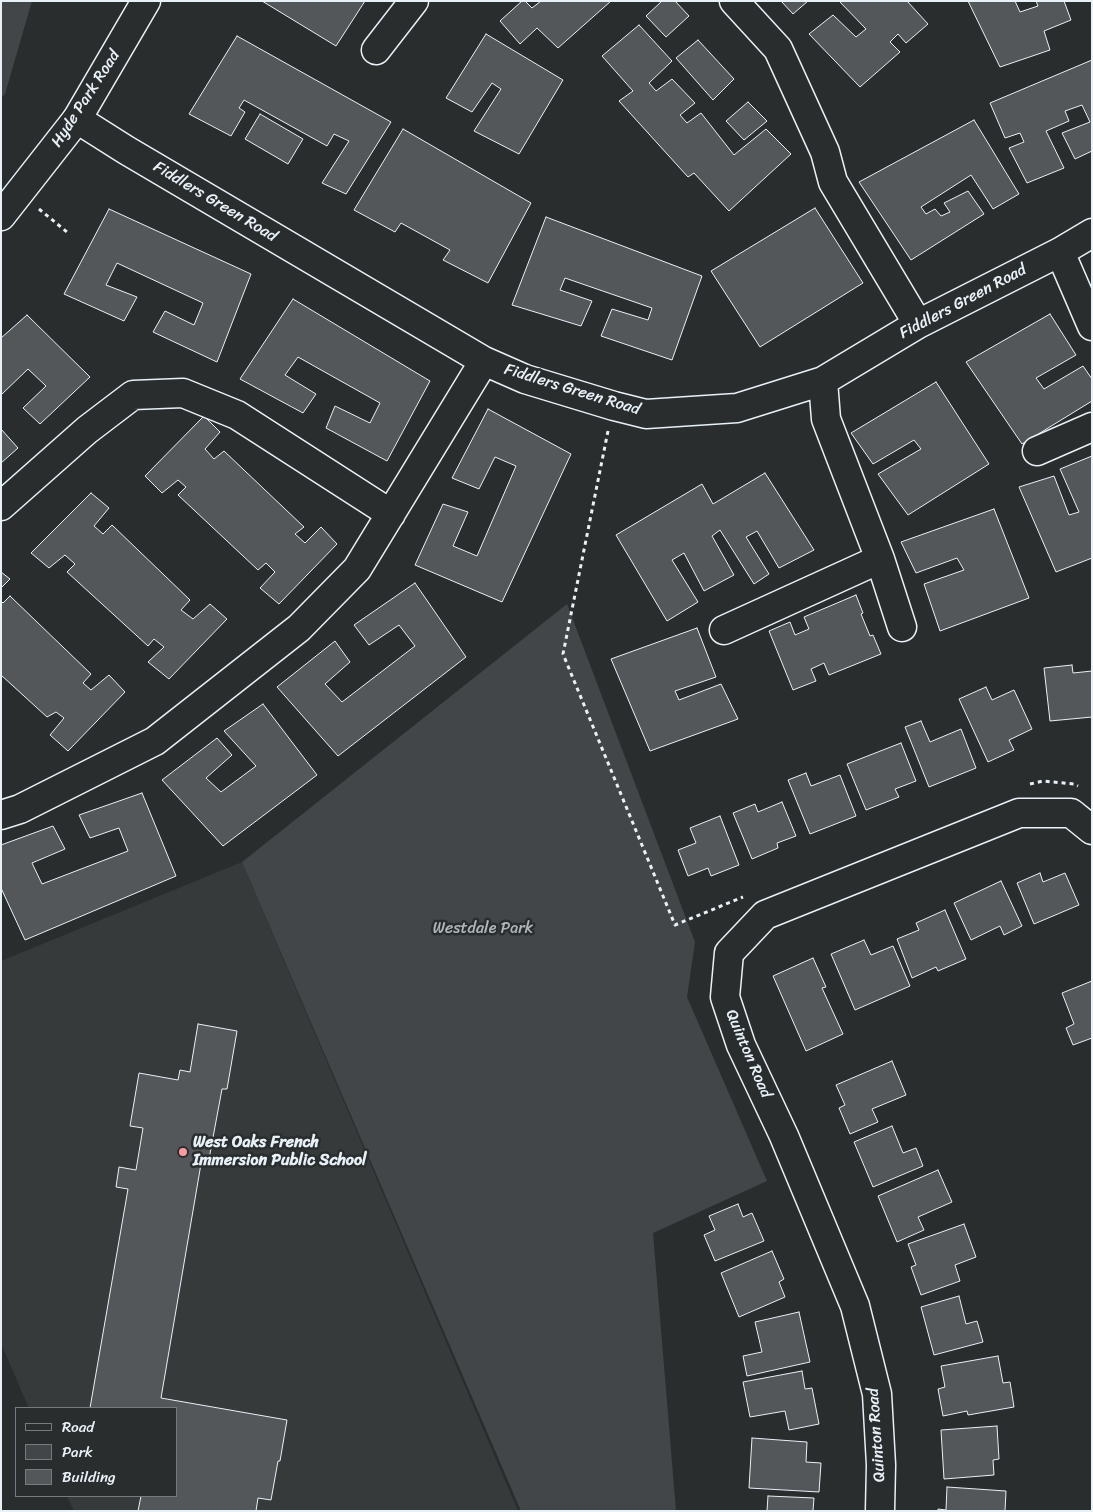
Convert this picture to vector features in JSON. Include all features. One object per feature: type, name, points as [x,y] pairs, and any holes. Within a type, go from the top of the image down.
[{"type":"street","name":"Hyde Park Road","points":[[1,216],[78,119],[146,1]]},
{"type":"street","points":[[376,50],[414,1]]},
{"type":"street","points":[[734,1],[778,49],[825,152],[833,182],[918,324]]},
{"type":"street","name":"Fiddlers Green Road","points":[[78,119],[126,150],[484,361],[525,379],[646,414],[737,408],[823,381],[918,324],[1060,252],[1092,233]]},
{"type":"street","points":[[1060,252],[1092,326]]},
{"type":"street","points":[[1,815],[20,809],[155,741],[298,628],[357,569],[484,361]]},
{"type":"street","points":[[823,381],[826,419],[880,560],[902,627]]},
{"type":"street","points":[[1,506],[87,430],[133,395],[183,393],[237,415],[391,514]]},
{"type":"street","points":[[1037,451],[1092,427]]},
{"type":"street","points":[[724,630],[880,560]]},
{"type":"street","name":"Quinton Road","points":[[880,1511],[881,1465],[877,1394],[855,1306],[784,1136],[739,1037],[725,997],[729,953],[765,915],[1019,813],[1071,813],[1092,830]]},
{"type":"path","points":[[614,406],[563,654],[675,925],[744,897]]},
{"type":"path","points":[[1026,785],[1043,782],[1074,784],[1080,788]]},
{"type":"shaded area","name":"West Oaks French Immersion Public School","points":[[242,862],[518,1511],[74,1511],[67,1497],[178,1497],[178,1407],[29,1407],[1,1344],[1,961]]},
{"type":"green space","points":[[1,1],[32,1],[5,94],[1,98]]},
{"type":"green space","name":"Westdale Park","points":[[567,604],[695,942],[687,997],[767,1181],[653,1233],[676,1511],[521,1511],[242,862]]},
{"type":"building","points":[[262,1],[365,1],[336,46]]},
{"type":"building","points":[[522,1],[525,1],[532,8],[541,1],[611,1],[558,48],[537,28],[520,44],[500,21]]},
{"type":"building","points":[[662,1],[675,1],[689,16],[666,37],[646,16]]},
{"type":"building","points":[[781,1],[808,1],[793,14]]},
{"type":"building","points":[[839,1],[907,1],[928,24],[906,43],[898,34],[890,42],[900,52],[860,87],[809,34],[833,15],[856,37],[866,29]]},
{"type":"building","points":[[968,1],[1015,1],[1020,12],[1038,6],[1036,1],[1064,1],[1071,20],[1044,31],[1050,50],[1000,67]]},
{"type":"building","points":[[639,25],[672,61],[649,83],[656,91],[672,79],[695,103],[680,115],[687,123],[701,113],[734,155],[766,129],[791,154],[729,211],[694,173],[688,177],[619,101],[633,91],[602,56]]},
{"type":"building","points":[[486,34],[563,80],[519,154],[474,131],[501,89],[492,83],[472,112],[446,98]]},
{"type":"building","points":[[237,36],[391,122],[346,194],[322,183],[349,141],[334,134],[327,146],[244,100],[239,108],[245,112],[231,136],[189,114]]},
{"type":"building","points":[[698,40],[734,79],[713,100],[676,58]]},
{"type":"building","points":[[1092,60],[1092,151],[1075,159],[1062,133],[1090,122],[1082,105],[1065,111],[1069,121],[1046,131],[1064,168],[1027,183],[1009,148],[1024,142],[1020,133],[1005,138],[990,103]]},
{"type":"building","points":[[748,102],[767,121],[744,140],[726,121]]},
{"type":"building","points":[[260,114],[303,139],[288,164],[245,139]]},
{"type":"building","points":[[974,120],[1019,194],[993,209],[971,175],[921,207],[926,214],[935,209],[941,216],[950,212],[944,203],[968,191],[984,214],[911,260],[859,182]]},
{"type":"building","points":[[403,129],[531,203],[488,283],[443,260],[450,250],[401,223],[395,232],[354,210]]},
{"type":"building","points":[[815,208],[863,283],[760,347],[711,271]]},
{"type":"building","points":[[109,209],[251,274],[217,362],[153,332],[165,311],[194,325],[203,303],[117,263],[106,285],[137,297],[124,321],[64,294]]},
{"type":"building","points":[[546,217],[702,276],[672,360],[601,336],[612,309],[648,320],[652,308],[565,278],[560,290],[592,301],[581,326],[512,305]]},
{"type":"building","points":[[293,299],[430,381],[387,461],[326,428],[335,406],[370,423],[380,403],[298,357],[285,375],[316,394],[303,413],[240,379]]},
{"type":"building","points":[[1050,314],[1076,355],[1036,378],[1044,389],[1083,366],[1092,379],[1092,401],[1022,444],[966,362]]},
{"type":"building","points":[[27,315],[90,377],[40,424],[23,408],[46,386],[28,369],[1,395],[1,338]]},
{"type":"building","points":[[936,382],[989,464],[908,515],[878,474],[921,449],[914,440],[873,464],[851,433]]},
{"type":"building","points":[[488,409],[571,454],[502,602],[415,565],[443,504],[468,512],[453,546],[477,556],[516,466],[495,457],[479,489],[452,478]]},
{"type":"building","points":[[204,416],[220,432],[205,449],[214,459],[224,451],[304,527],[295,534],[305,543],[321,527],[337,544],[279,604],[260,588],[275,572],[266,563],[258,570],[178,495],[186,487],[178,480],[162,493],[145,476]]},
{"type":"building","points":[[1,429],[18,448],[1,463]]},
{"type":"building","points":[[1092,456],[1092,558],[1056,572],[1019,487],[1054,476],[1069,515],[1079,512],[1060,469]]},
{"type":"building","points":[[765,473],[814,550],[779,568],[757,531],[746,537],[769,574],[754,584],[720,530],[712,536],[734,575],[704,591],[684,553],[672,560],[698,602],[667,621],[616,535],[702,484],[713,504]]},
{"type":"building","points":[[91,493],[109,508],[94,526],[103,534],[112,525],[190,600],[181,610],[193,619],[210,604],[227,619],[169,679],[148,662],[164,647],[154,639],[148,646],[67,572],[75,564],[65,555],[49,568],[31,553]]},
{"type":"building","points":[[994,509],[1029,598],[940,631],[924,584],[964,570],[957,558],[916,573],[901,542]]},
{"type":"building","points":[[1,572],[10,579],[1,588]]},
{"type":"building","points":[[415,583],[466,657],[338,756],[277,687],[335,641],[350,662],[325,684],[342,702],[415,646],[399,625],[369,645],[354,625]]},
{"type":"building","points":[[856,595],[870,636],[873,635],[881,654],[829,675],[824,663],[811,669],[816,681],[793,690],[769,631],[790,622],[795,635],[809,629],[804,617]]},
{"type":"building","points":[[10,596],[91,674],[83,683],[91,690],[109,675],[125,692],[68,751],[50,735],[64,718],[56,712],[47,717],[1,675],[1,601],[3,603]]},
{"type":"building","points":[[697,628],[716,677],[675,691],[679,700],[721,684],[738,719],[650,751],[611,659]]},
{"type":"building","points":[[1072,665],[1073,673],[1092,671],[1092,717],[1050,721],[1044,668]]},
{"type":"building","points":[[986,687],[992,700],[1014,690],[1032,729],[1009,740],[1014,750],[988,762],[959,699]]},
{"type":"building","points":[[263,704],[317,775],[223,846],[162,780],[217,738],[232,755],[206,778],[221,792],[256,766],[224,731]]},
{"type":"building","points":[[921,721],[930,742],[961,729],[976,768],[929,787],[905,727]]},
{"type":"building","points":[[901,743],[916,781],[895,789],[899,797],[866,810],[847,764]]},
{"type":"building","points":[[806,773],[811,786],[840,775],[856,816],[810,834],[788,780]]},
{"type":"building","points":[[142,793],[176,876],[25,940],[1,888],[1,845],[53,826],[65,849],[32,863],[42,884],[128,851],[119,828],[90,838],[79,815]]},
{"type":"building","points":[[782,802],[796,836],[777,843],[778,848],[752,859],[733,813],[755,804],[758,812]]},
{"type":"building","points":[[720,816],[739,865],[711,876],[708,868],[688,876],[678,850],[696,843],[690,828]]},
{"type":"building","points":[[1040,873],[1043,882],[1065,873],[1079,905],[1034,924],[1017,883]]},
{"type":"building","points":[[1001,881],[1022,926],[1004,935],[1000,926],[971,940],[954,903]]},
{"type":"building","points":[[945,910],[966,959],[938,971],[936,967],[912,978],[897,939],[919,930],[916,923]]},
{"type":"building","points":[[864,940],[871,955],[893,946],[910,986],[855,1010],[831,954]]},
{"type":"building","points":[[813,958],[826,987],[822,988],[843,1034],[806,1051],[773,976]]},
{"type":"building","points":[[1092,981],[1092,1038],[1073,1045],[1066,1028],[1074,1024],[1062,993]]},
{"type":"building","points":[[198,1024],[237,1031],[227,1089],[222,1089],[209,1159],[202,1158],[161,1398],[287,1420],[271,1500],[258,1498],[256,1511],[138,1511],[141,1497],[178,1497],[178,1407],[90,1407],[128,1189],[116,1187],[119,1167],[136,1170],[143,1128],[130,1126],[139,1073],[178,1080],[180,1070],[190,1072]]},
{"type":"building","points":[[892,1061],[906,1095],[872,1109],[878,1122],[850,1134],[839,1108],[845,1105],[836,1085]]},
{"type":"building","points":[[892,1126],[903,1153],[916,1148],[923,1166],[873,1187],[854,1142]]},
{"type":"building","points":[[938,1170],[952,1202],[918,1217],[924,1230],[897,1242],[878,1196]]},
{"type":"building","points":[[738,1204],[743,1217],[752,1213],[764,1241],[715,1261],[704,1235],[715,1230],[709,1216]]},
{"type":"building","points":[[964,1224],[976,1257],[955,1265],[960,1281],[921,1295],[911,1267],[916,1265],[908,1244]]},
{"type":"building","points":[[772,1251],[784,1279],[779,1282],[785,1297],[739,1317],[721,1273]]},
{"type":"building","points":[[959,1296],[966,1324],[977,1321],[983,1342],[934,1355],[921,1307]]},
{"type":"building","points":[[799,1312],[810,1362],[747,1376],[743,1356],[762,1352],[755,1322]]},
{"type":"building","points":[[998,1356],[1003,1383],[1010,1382],[1014,1407],[968,1415],[967,1411],[943,1416],[938,1389],[945,1387],[941,1366]]},
{"type":"building","points":[[802,1371],[805,1389],[812,1388],[819,1424],[789,1430],[785,1411],[750,1417],[743,1382]]},
{"type":"building","points":[[997,1426],[999,1459],[993,1460],[994,1475],[944,1479],[941,1430]]},
{"type":"building","points":[[752,1438],[807,1442],[806,1462],[821,1463],[819,1492],[749,1488]]},
{"type":"building","points":[[947,1487],[1006,1491],[1005,1511],[938,1511],[938,1509],[946,1510]]},
{"type":"building","points":[[768,1496],[814,1498],[813,1511],[767,1511]]},
{"type":"place","name":"West Oaks French Immersion Public School","points":[[183,1152]]}]
